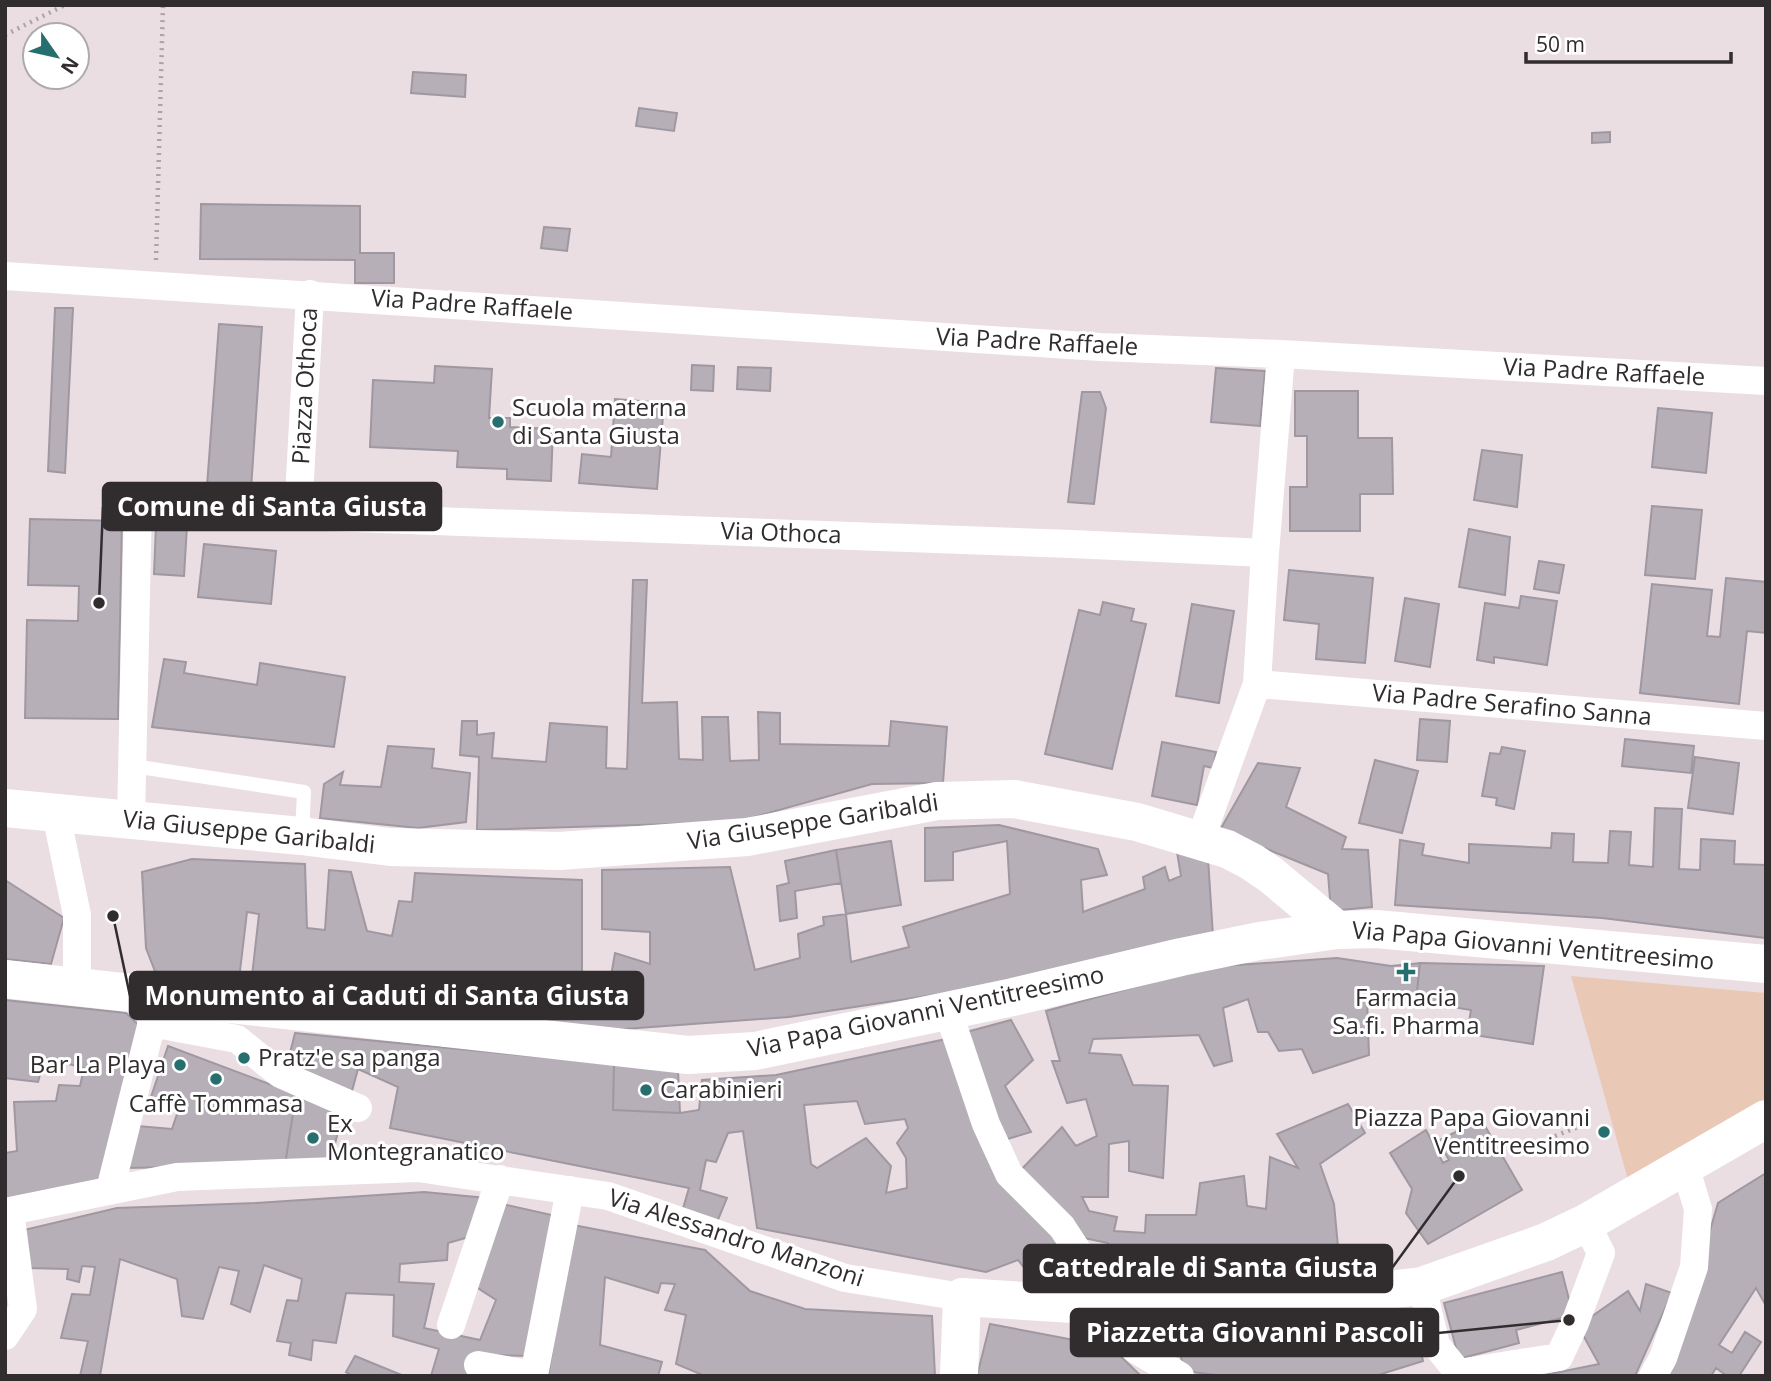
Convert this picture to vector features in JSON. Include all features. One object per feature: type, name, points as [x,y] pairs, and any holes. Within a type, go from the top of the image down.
[{"type":"main road","name":"Via Giuseppe Garibaldi","points":[[5,808],[390,847],[559,852],[747,836],[937,801],[1014,799],[1137,822],[1227,849],[1271,875],[1337,930]]},
{"type":"main road","points":[[1259,942],[1274,917],[1277,897],[1271,875]]},
{"type":"main road","name":"Via Papa Giovanni Ventitreesimo","points":[[5,979],[77,987],[155,1010],[688,1055],[755,1051],[1259,942],[1337,930],[1376,929],[1766,964]]},
{"type":"main road","name":"Via Alessandro Manzoni","points":[[962,1297],[1120,1307],[1286,1302],[1422,1286],[1546,1242],[1586,1223],[1766,1119]]},
{"type":"main road","points":[[959,1376],[962,1297]]},
{"type":"street","name":"Piazza Othoca","points":[[5,276],[310,294],[298,516]]},
{"type":"street","name":"Via Padre Raffaele","points":[[310,294],[1100,347],[1280,354],[1766,381]]},
{"type":"street","points":[[1200,840],[1257,684],[1280,354]]},
{"type":"street","points":[[131,819],[138,503],[298,516]]},
{"type":"street","name":"Via Othoca","points":[[298,516],[1265,553]]},
{"type":"street","name":"Via Padre Serafino Sanna","points":[[1257,684],[1766,726]]},
{"type":"street","points":[[56,814],[77,915],[77,987]]},
{"type":"street","points":[[110,1190],[155,1010],[237,1039],[280,1074],[358,1108]]},
{"type":"street","points":[[948,1010],[986,1124],[1009,1174],[1062,1227],[1099,1283],[1120,1307],[1135,1349],[1180,1376]]},
{"type":"street","points":[[1653,1376],[1663,1358],[1694,1267],[1698,1209],[1685,1166]]},
{"type":"street","name":"Via Alessandro Manzoni","points":[[8,1211],[177,1177],[418,1168],[608,1196],[845,1278],[962,1297]]},
{"type":"street","points":[[451,1325],[499,1179]]},
{"type":"street","points":[[478,1364],[534,1375],[570,1190]]},
{"type":"street","points":[[5,1336],[23,1308],[8,1211]]},
{"type":"street","points":[[1422,1286],[1436,1345],[1460,1374],[1559,1357],[1575,1323],[1601,1253],[1586,1223]]},
{"type":"lane","points":[[133,766],[304,792],[302,836]]},
{"type":"path","points":[[5,35],[65,5]]},
{"type":"path","points":[[155,285],[163,5]]},
{"type":"path","points":[[1555,1136],[1588,1123]]},
{"type":"shaded area","points":[[1571,976],[1766,993],[1766,1101],[1628,1180]]},
{"type":"building","points":[[413,72],[466,75],[465,97],[411,93]]},
{"type":"building","points":[[639,108],[677,113],[674,131],[636,126]]},
{"type":"building","points":[[1610,132],[1610,142],[1592,143],[1592,133]]},
{"type":"building","points":[[201,204],[360,206],[360,253],[394,253],[394,283],[355,283],[355,260],[200,259]]},
{"type":"building","points":[[544,227],[570,229],[567,251],[541,248]]},
{"type":"building","points":[[55,308],[73,308],[65,473],[48,471]]},
{"type":"building","points":[[219,324],[262,327],[251,489],[207,486]]},
{"type":"building","points":[[692,365],[714,366],[713,391],[691,390]]},
{"type":"building","points":[[435,366],[492,369],[489,418],[510,418],[510,427],[553,429],[551,481],[507,479],[507,469],[457,467],[458,451],[370,447],[373,380],[434,383]]},
{"type":"building","points":[[738,367],[771,368],[770,391],[737,389]]},
{"type":"building","points":[[1216,368],[1265,371],[1260,426],[1211,422]]},
{"type":"building","points":[[1295,391],[1358,391],[1358,438],[1392,438],[1393,494],[1360,494],[1360,531],[1290,531],[1290,487],[1307,487],[1307,436],[1295,436]]},
{"type":"building","points":[[1082,392],[1100,392],[1106,408],[1094,504],[1068,502]]},
{"type":"building","points":[[615,399],[664,403],[657,489],[579,483],[582,454],[611,457]]},
{"type":"building","points":[[1658,408],[1712,413],[1706,473],[1652,467]]},
{"type":"building","points":[[1482,450],[1522,455],[1517,507],[1474,500]]},
{"type":"building","points":[[1652,506],[1702,510],[1695,579],[1645,575]]},
{"type":"building","points":[[30,519],[122,521],[118,719],[25,718],[27,620],[78,621],[79,586],[28,585]]},
{"type":"building","points":[[156,525],[187,526],[184,576],[154,574]]},
{"type":"building","points":[[1469,529],[1510,537],[1505,595],[1459,587]]},
{"type":"building","points":[[204,544],[276,551],[271,604],[198,597]]},
{"type":"building","points":[[1539,561],[1564,565],[1559,593],[1534,589]]},
{"type":"building","points":[[1289,570],[1373,578],[1365,663],[1316,659],[1319,624],[1284,620]]},
{"type":"building","points":[[1726,578],[1766,582],[1766,633],[1747,631],[1739,704],[1640,693],[1652,584],[1712,590],[1707,636],[1720,637]]},
{"type":"building","points":[[633,580],[647,580],[642,703],[677,702],[679,759],[703,760],[702,717],[728,717],[730,761],[759,760],[758,712],[780,713],[780,744],[889,746],[891,721],[947,727],[943,783],[872,784],[736,822],[477,830],[479,757],[460,755],[462,721],[477,721],[477,735],[494,733],[492,758],[546,762],[550,723],[607,727],[606,768],[627,769]]},
{"type":"building","points":[[1521,596],[1557,601],[1547,665],[1494,657],[1494,663],[1477,660],[1485,603],[1519,608]]},
{"type":"building","points":[[1405,598],[1439,604],[1430,667],[1395,661]]},
{"type":"building","points":[[1103,602],[1134,609],[1131,621],[1146,624],[1112,769],[1045,754],[1079,610],[1100,615]]},
{"type":"building","points":[[1192,604],[1234,611],[1219,703],[1176,696]]},
{"type":"building","points":[[164,659],[186,662],[184,673],[257,685],[260,663],[345,677],[334,747],[152,727]]},
{"type":"building","points":[[1420,719],[1450,721],[1447,762],[1417,760]]},
{"type":"building","points":[[1625,739],[1694,746],[1691,773],[1622,766]]},
{"type":"building","points":[[1162,742],[1216,752],[1213,768],[1204,766],[1197,805],[1152,796]]},
{"type":"building","points":[[388,746],[434,749],[432,768],[470,773],[466,822],[418,828],[320,818],[324,784],[343,772],[340,785],[381,787]]},
{"type":"building","points":[[1502,747],[1525,751],[1514,809],[1496,805],[1497,798],[1482,796],[1490,753],[1500,754]]},
{"type":"building","points":[[1695,757],[1739,763],[1733,814],[1688,808]]},
{"type":"building","points":[[1375,760],[1418,771],[1402,833],[1359,823]]},
{"type":"building","points":[[1258,763],[1300,768],[1286,807],[1346,837],[1342,849],[1368,850],[1372,907],[1331,911],[1328,874],[1220,830]]},
{"type":"building","points":[[1655,808],[1682,809],[1679,869],[1700,870],[1701,839],[1735,841],[1734,864],[1766,865],[1766,938],[1602,918],[1395,905],[1400,840],[1424,844],[1422,855],[1469,863],[1469,844],[1551,848],[1552,833],[1574,834],[1573,862],[1608,863],[1610,831],[1631,832],[1629,865],[1653,867]]},
{"type":"building","points":[[999,825],[1098,849],[1107,875],[1081,880],[1083,912],[1145,889],[1143,877],[1165,867],[1169,881],[1181,876],[1176,846],[1208,858],[1213,936],[1057,976],[789,1017],[584,1032],[400,1013],[251,985],[259,914],[247,912],[238,988],[158,979],[146,948],[142,872],[192,859],[305,864],[307,928],[325,930],[329,870],[351,872],[367,931],[392,936],[399,901],[412,902],[415,873],[582,880],[582,972],[611,976],[615,953],[650,964],[650,932],[602,929],[602,870],[730,867],[755,970],[800,958],[798,934],[824,925],[823,917],[846,914],[851,962],[909,947],[903,927],[1010,894],[1007,841],[953,852],[953,880],[925,881],[925,828]]},
{"type":"building","points":[[891,841],[901,905],[846,914],[836,850]]},
{"type":"building","points":[[836,850],[841,883],[795,891],[797,918],[780,921],[777,886],[789,883],[785,861]]},
{"type":"building","points":[[5,880],[64,918],[51,964],[5,959]]},
{"type":"building","points":[[1337,958],[1391,966],[1420,963],[1416,1001],[1367,999],[1369,1055],[1313,1073],[1302,1049],[1279,1051],[1268,1032],[1258,1032],[1248,999],[1223,1008],[1232,1061],[1214,1066],[1199,1035],[1093,1039],[1089,1053],[1121,1055],[1133,1085],[1168,1086],[1163,1178],[1129,1171],[1129,1141],[1109,1144],[1108,1197],[1082,1197],[1089,1211],[1117,1217],[1114,1231],[1145,1233],[1146,1215],[1196,1215],[1200,1183],[1244,1176],[1247,1206],[1266,1209],[1270,1157],[1298,1168],[1277,1134],[1348,1104],[1365,1133],[1320,1164],[1334,1204],[1340,1268],[1106,1281],[1108,1243],[1079,1237],[1016,1175],[1062,1127],[1076,1146],[1097,1136],[1086,1099],[1067,1103],[1052,1061],[1060,1061],[1046,1011],[1208,967]]},
{"type":"building","points":[[1420,963],[1544,966],[1533,1044],[1467,1034],[1471,1010],[1416,1001]]},
{"type":"building","points":[[5,1000],[126,1013],[141,1027],[101,1184],[5,1207],[5,1153],[17,1151],[14,1102],[56,1101],[59,1085],[80,1086],[84,1068],[45,1058],[38,1082],[5,1078]]},
{"type":"building","points":[[1011,1020],[1033,1060],[1005,1086],[1031,1132],[1004,1140],[959,1034]]},
{"type":"building","points":[[295,1033],[614,1064],[613,1110],[680,1113],[699,1110],[702,1080],[776,1075],[951,1038],[991,1158],[1094,1287],[1047,1297],[1018,1260],[986,1272],[757,1228],[743,1131],[728,1133],[716,1162],[706,1160],[700,1190],[727,1198],[715,1227],[681,1215],[689,1188],[390,1128],[398,1087],[358,1069],[350,1098],[286,1069]],"holes":[[[857,1101],[865,1124],[905,1119],[908,1128],[897,1143],[906,1158],[907,1188],[886,1193],[891,1166],[866,1138],[817,1168],[811,1164],[804,1105]]]},
{"type":"building","points":[[168,1046],[296,1094],[285,1165],[126,1168],[138,1126],[172,1129],[180,1105],[151,1097]]},
{"type":"building","name":"Carabinieri","points":[[614,1064],[678,1070],[680,1113],[613,1110]]},
{"type":"building","name":"Ex Montegranatico","points":[[296,1094],[343,1112],[330,1164],[285,1165]]},
{"type":"building","points":[[1481,1119],[1522,1190],[1428,1244],[1406,1213],[1412,1189],[1390,1153],[1426,1130],[1443,1163],[1449,1160],[1438,1141]]},
{"type":"building","points":[[1766,1173],[1766,1306],[1756,1288],[1719,1345],[1732,1353],[1745,1332],[1761,1342],[1739,1376],[1727,1376],[1716,1368],[1711,1376],[1662,1376],[1676,1348],[1718,1203]]},
{"type":"building","points":[[424,1192],[486,1198],[476,1235],[448,1243],[447,1260],[400,1264],[399,1282],[434,1284],[424,1328],[480,1340],[496,1300],[467,1281],[498,1203],[556,1216],[533,1356],[474,1355],[469,1376],[431,1376],[439,1349],[393,1336],[394,1295],[346,1293],[336,1343],[313,1340],[311,1360],[289,1355],[291,1343],[277,1341],[287,1300],[298,1301],[302,1279],[264,1265],[250,1312],[231,1304],[239,1271],[219,1267],[203,1319],[182,1316],[177,1279],[120,1259],[100,1376],[80,1376],[88,1341],[61,1338],[72,1294],[90,1295],[95,1267],[82,1266],[79,1282],[67,1279],[68,1269],[27,1268],[24,1230],[117,1208],[256,1203]]},
{"type":"building","points":[[573,1225],[705,1250],[750,1291],[805,1309],[932,1316],[935,1376],[705,1376],[676,1364],[686,1315],[665,1310],[675,1284],[661,1283],[658,1293],[605,1277],[600,1345],[662,1362],[658,1376],[548,1376]]},
{"type":"building","points":[[1562,1272],[1573,1315],[1516,1330],[1519,1343],[1459,1359],[1444,1303]]},
{"type":"building","points":[[1646,1284],[1672,1293],[1635,1376],[1540,1376],[1599,1364],[1578,1326],[1628,1291],[1640,1311]]},
{"type":"building","points":[[1413,1309],[1423,1361],[1375,1376],[1224,1376],[1184,1371],[1180,1352],[1151,1349],[1155,1333],[1253,1323],[1255,1342]]},
{"type":"building","points":[[990,1324],[1111,1347],[1141,1376],[977,1376]]},
{"type":"building","points":[[355,1356],[404,1376],[353,1376],[346,1372]]},
{"type":"place","name":"Scuola materna di Santa Giusta","points":[[498,422]]},
{"type":"place","name":"Comune di Santa Giusta","points":[[99,603]]},
{"type":"place","name":"Monumento ai Caduti di Santa Giusta","points":[[113,916]]},
{"type":"place","name":"Farmacia Sa.fi. Pharma","points":[[1406,972]]},
{"type":"place","name":"Pratz'e sa panga","points":[[244,1058]]},
{"type":"place","name":"Bar La Playa","points":[[180,1065]]},
{"type":"place","name":"Caffè Tommasa","points":[[216,1079]]},
{"type":"place","name":"Carabinieri","points":[[646,1090]]},
{"type":"place","name":"Piazza Papa Giovanni Ventitreesimo","points":[[1604,1132]]},
{"type":"place","name":"Ex Montegranatico","points":[[313,1138]]},
{"type":"place","name":"Cattedrale di Santa Giusta","points":[[1459,1176]]},
{"type":"place","name":"Piazzetta Giovanni Pascoli","points":[[1569,1320]]}]
